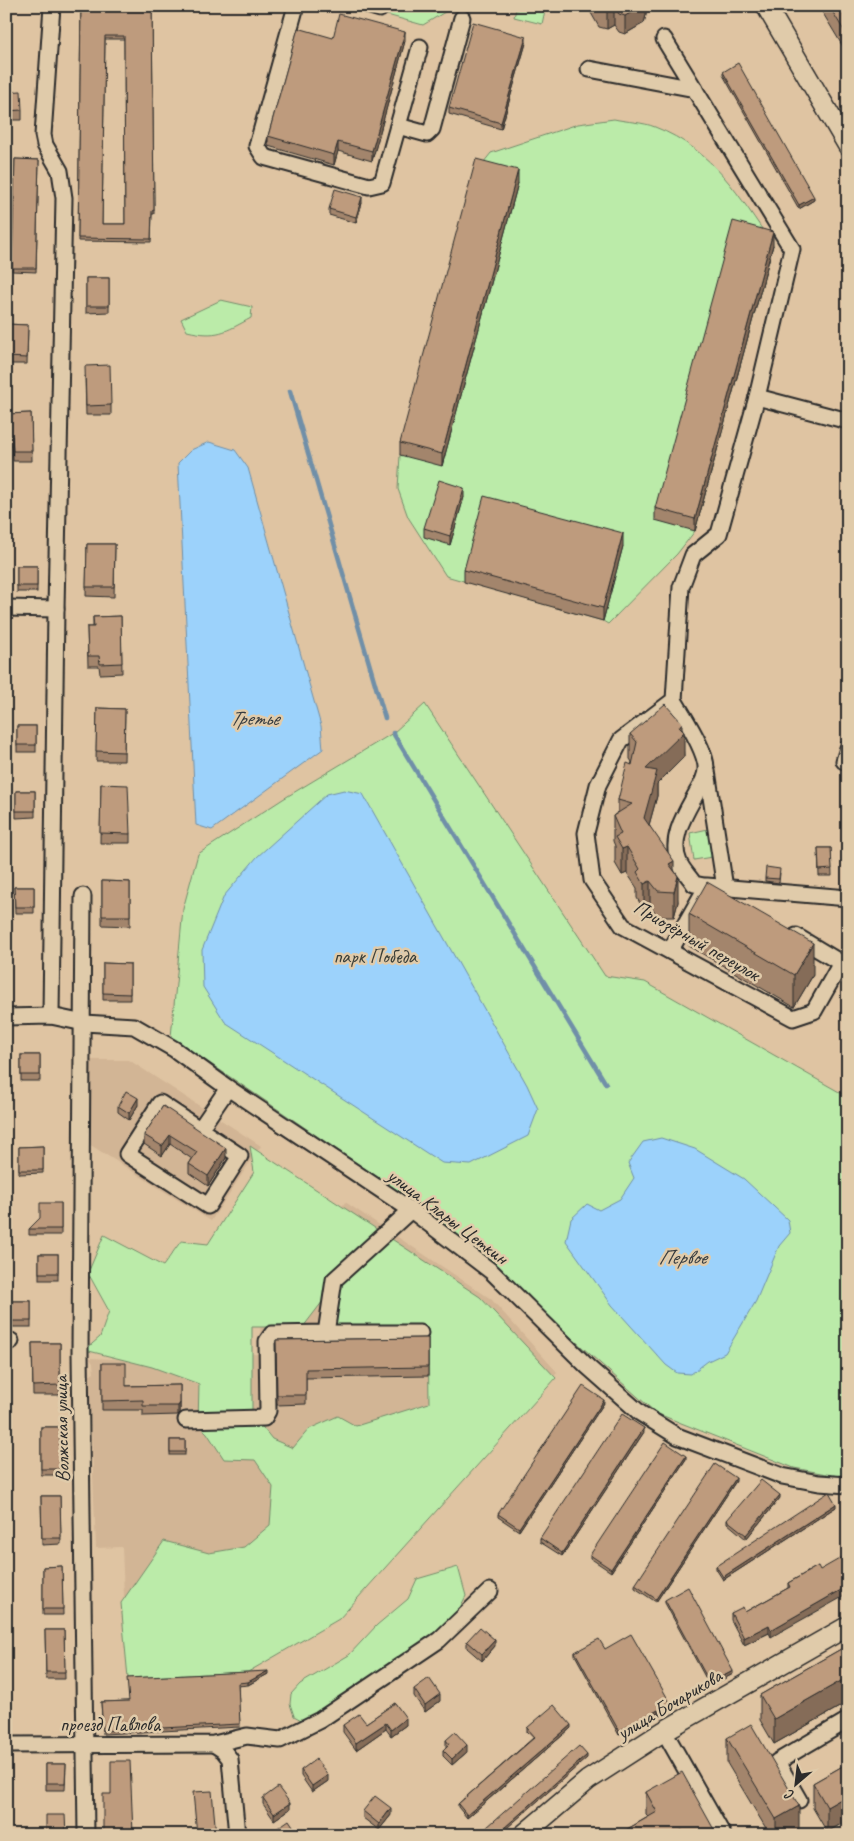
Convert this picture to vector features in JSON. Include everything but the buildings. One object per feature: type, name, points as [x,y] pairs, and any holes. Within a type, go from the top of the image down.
[{"type":"main road","points":[[771,8],[848,146]]},
{"type":"main road","name":"улица Бочарикова","points":[[523,1835],[588,1780],[664,1731],[848,1626]]},
{"type":"street","points":[[50,1016],[64,198],[60,171],[45,145],[43,135],[52,6]]},
{"type":"street","points":[[296,6],[257,146],[264,157],[369,186],[382,182],[420,47]]},
{"type":"street","points":[[398,126],[427,134],[432,129],[462,18]]},
{"type":"street","points":[[664,39],[792,249],[757,397],[719,534],[693,555],[681,588],[674,700],[693,732],[706,769],[725,888]]},
{"type":"street","points":[[589,69],[695,89]]},
{"type":"street","points":[[757,397],[848,421]]},
{"type":"street","points":[[6,608],[56,609]]},
{"type":"street","name":"Приозёрный переулок","points":[[674,700],[620,740],[598,785],[586,833],[592,880],[623,926],[792,1018],[814,1011],[845,960]]},
{"type":"street","points":[[848,748],[844,761],[848,762]]},
{"type":"street","points":[[706,769],[702,782],[676,836],[675,848],[679,863],[694,884],[848,898]]},
{"type":"street","points":[[670,952],[707,886]]},
{"type":"street","points":[[707,886],[714,888],[739,903]]},
{"type":"street","name":"Волжская улица","points":[[83,896],[84,1023],[80,1353],[86,1835]]},
{"type":"street","points":[[782,928],[845,960]]},
{"type":"street","name":"улица Клары Цеткин","points":[[6,1016],[50,1016],[84,1023],[134,1026],[174,1049],[228,1088],[411,1210],[492,1272],[588,1368],[640,1413],[677,1436],[782,1476],[819,1483],[848,1485]]},
{"type":"street","points":[[200,1129],[228,1088]]},
{"type":"street","points":[[160,1103],[200,1129],[240,1156],[208,1206],[127,1154],[160,1103]]},
{"type":"street","points":[[326,1333],[334,1280],[411,1210]]},
{"type":"street","points":[[186,1420],[264,1418],[268,1411],[267,1341],[272,1334],[420,1333]]},
{"type":"street","name":"проезд Павлова","points":[[6,1745],[214,1744],[247,1736],[280,1740],[320,1720],[439,1640],[490,1591]]},
{"type":"street","points":[[799,1800],[776,1762],[848,1720]]},
{"type":"street","points":[[664,1731],[723,1835]]},
{"type":"street","points":[[214,1744],[223,1750],[230,1759],[237,1835]]},
{"type":"shaded area","points":[[89,1060],[129,1060],[261,1146],[211,1221],[89,1144]]},
{"type":"shaded area","points":[[345,1202],[491,1299],[557,1372],[336,1618],[127,1671],[122,1547],[96,1548],[89,1376],[94,1373],[93,1363],[89,1358],[159,1361],[160,1355],[261,1354],[260,1319],[269,1319]]},
{"type":"green space","points":[[390,6],[455,6],[423,25],[387,15]]},
{"type":"green space","points":[[517,6],[546,6],[542,24],[514,17]]},
{"type":"green space","points":[[614,119],[655,127],[694,148],[723,176],[749,209],[773,245],[695,531],[677,554],[608,624],[446,576],[408,517],[398,489],[400,455],[476,172],[491,153],[578,124]]},
{"type":"green space","points":[[221,300],[252,307],[251,318],[234,327],[214,334],[187,331],[181,319]]},
{"type":"green space","name":"парк Победa","points":[[425,704],[605,976],[645,982],[848,1097],[848,1478],[794,1468],[656,1413],[435,1216],[171,1037],[183,909],[198,854],[283,799],[393,733]]},
{"type":"green space","points":[[708,829],[712,857],[694,860],[690,833]]},
{"type":"green space","points":[[250,1146],[480,1297],[556,1378],[339,1619],[248,1672],[128,1678],[121,1603],[164,1541],[209,1553],[244,1547],[270,1525],[273,1487],[255,1460],[224,1459],[207,1433],[198,1424],[199,1384],[152,1367],[85,1350],[100,1337],[109,1311],[88,1273],[104,1235],[163,1266],[181,1241],[208,1244],[254,1172]],"holes":[[[326,1297],[321,1323],[352,1334],[428,1333],[429,1403],[356,1426],[338,1416],[309,1429],[293,1448],[272,1439],[252,1414],[252,1327],[303,1327]]]},
{"type":"green space","points":[[458,1567],[466,1596],[455,1617],[427,1641],[356,1685],[329,1711],[303,1721],[294,1716],[290,1704],[291,1694],[300,1684],[349,1655],[377,1625],[408,1599],[417,1579]]},
{"type":"water","name":"Третье","points":[[209,442],[235,450],[248,468],[321,726],[323,749],[212,830],[196,825],[178,463],[191,450]]},
{"type":"water","points":[[344,790],[363,794],[527,1085],[538,1109],[528,1136],[471,1165],[442,1163],[225,1022],[203,987],[202,950],[224,896],[257,857],[327,794]]},
{"type":"water","name":"Первое","points":[[661,1138],[695,1149],[744,1179],[788,1220],[790,1233],[779,1246],[756,1301],[725,1353],[708,1361],[691,1374],[677,1373],[666,1365],[612,1305],[566,1241],[571,1219],[587,1204],[599,1210],[620,1199],[634,1178],[628,1163],[643,1142]]},
{"type":"waterway","points":[[290,391],[385,718]]},
{"type":"waterway","points":[[393,733],[606,1084]]}]
